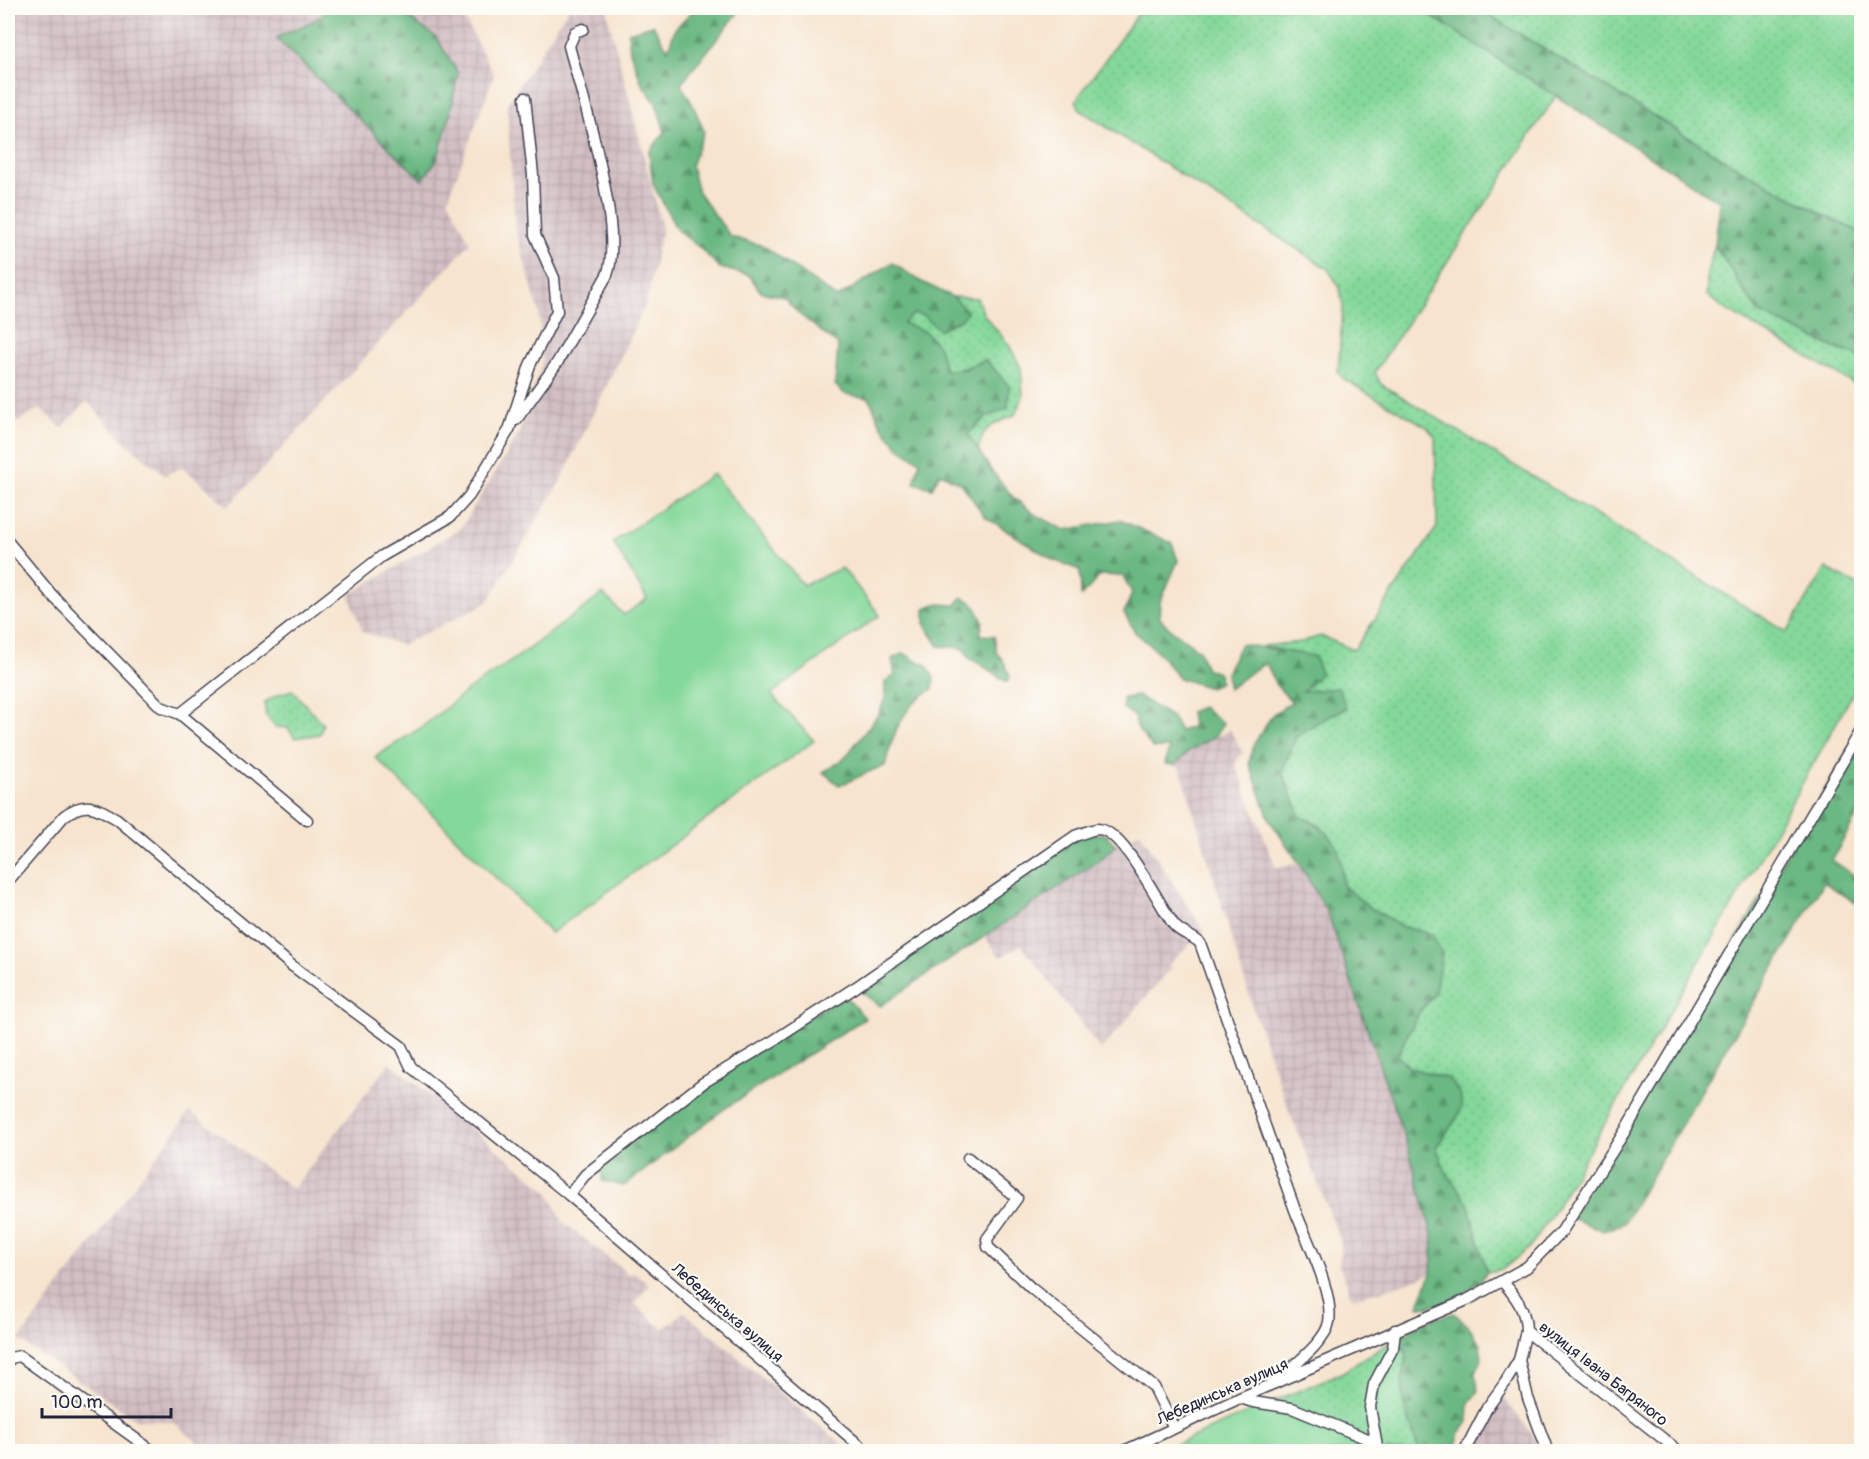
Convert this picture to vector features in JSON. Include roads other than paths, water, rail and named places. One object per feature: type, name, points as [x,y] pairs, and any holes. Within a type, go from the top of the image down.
[{"type":"street","points":[[180,714],[382,556],[450,517],[469,496],[509,430],[557,363],[612,263],[606,195],[569,46],[575,32],[583,29]]},
{"type":"street","points":[[509,430],[530,365],[557,311],[554,278],[535,234],[533,175],[525,98]]},
{"type":"street","points":[[8,542],[51,594],[161,707],[180,714],[307,820]]},
{"type":"street","name":"Лебединська вулиця","points":[[1122,1452],[1240,1398],[1467,1300],[1503,1282],[1536,1260],[1571,1218],[1625,1131],[1862,729]]},
{"type":"street","name":"Лебединська вулиця","points":[[8,881],[64,816],[73,809],[90,806],[117,819],[291,965],[401,1046],[411,1067],[569,1195],[867,1452]]},
{"type":"street","points":[[569,1195],[585,1175],[703,1083],[856,987],[1075,836],[1097,829],[1110,832],[1120,842],[1175,927],[1200,943],[1323,1282],[1330,1306],[1329,1324],[1309,1352],[1275,1383]]},
{"type":"street","points":[[969,1158],[1017,1198],[987,1239],[988,1247],[1031,1288],[1154,1387],[1174,1428]]},
{"type":"street","name":"вулиця Івана Багряного","points":[[1503,1282],[1520,1305],[1526,1318],[1526,1331],[1680,1452]]},
{"type":"street","points":[[1377,1450],[1370,1407],[1374,1383],[1394,1348],[1395,1330]]},
{"type":"street","points":[[1464,1452],[1487,1408],[1519,1360],[1526,1331]]},
{"type":"street","points":[[8,1362],[10,1358],[20,1356],[154,1452]]},
{"type":"street","points":[[1519,1360],[1528,1398],[1548,1452]]},
{"type":"street","points":[[1240,1398],[1292,1408],[1370,1440],[1377,1450]]}]
